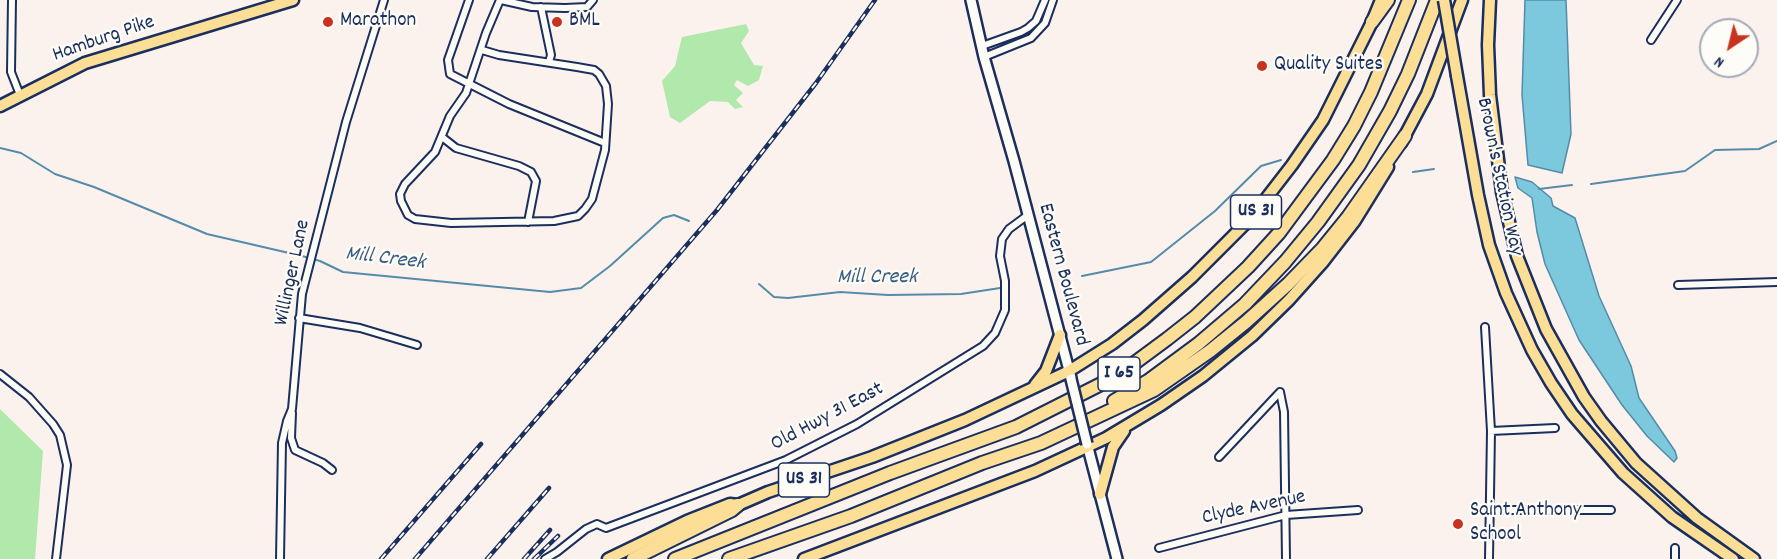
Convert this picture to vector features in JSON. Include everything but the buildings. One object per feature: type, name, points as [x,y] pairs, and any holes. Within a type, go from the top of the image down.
[{"type":"highway","points":[[1372,22],[1388,0]]},
{"type":"highway","name":"I 65","points":[[675,559],[710,543],[1016,427],[1117,376],[1167,339],[1195,317],[1248,267],[1279,233],[1333,160],[1371,92],[1409,0]]},
{"type":"highway","name":"I 65","points":[[729,559],[851,516],[1041,443],[1148,381],[1190,350],[1245,304],[1285,262],[1318,222],[1364,156],[1408,74],[1437,0]]},
{"type":"highway","points":[[1041,443],[1154,390],[1210,351],[1246,322],[1322,249],[1348,217],[1405,136]]},
{"type":"highway","points":[[633,559],[738,505]]},
{"type":"main road","name":"Eastern Boulevard","points":[[971,0],[984,57],[1060,335],[1117,559]]},
{"type":"main road","name":"US 31","points":[[609,559],[687,521],[730,504],[738,505],[768,492],[872,457],[1070,375],[1143,320],[1192,277],[1251,218],[1323,120],[1372,22],[1380,0]]},
{"type":"main road","name":"Brown's Station Way","points":[[1444,0],[1478,195],[1490,245],[1515,316],[1532,350],[1572,414],[1623,473],[1672,517],[1733,559]]},
{"type":"main road","points":[[804,559],[1035,471],[1128,425],[1203,376],[1252,336],[1323,262],[1354,222],[1379,184],[1427,94],[1462,0]]},
{"type":"main road","name":"Brown's Station Way","points":[[1490,0],[1488,45],[1490,95],[1502,192],[1517,256],[1545,329],[1584,397],[1636,463],[1689,512],[1754,559]]},
{"type":"main road","name":"Hamburg Pike","points":[[0,106],[85,63],[287,1]]},
{"type":"main road","points":[[1031,390],[1046,371],[1060,335]]},
{"type":"main road","points":[[1100,494],[1114,443],[1128,425]]},
{"type":"street","points":[[12,0],[11,72],[20,95]]},
{"type":"street","name":"Willinger Lane","points":[[280,559],[282,443],[292,410],[302,294],[346,122],[384,0]]},
{"type":"street","points":[[469,0],[448,60],[447,68],[450,74],[454,78],[533,114],[605,143]]},
{"type":"street","points":[[482,50],[499,55],[594,70],[606,86],[608,104],[601,170],[592,199],[578,216],[554,221],[528,222],[451,224],[423,221],[408,215],[400,194],[405,184],[435,152],[450,116],[470,85],[486,33],[501,0],[541,8],[587,7],[593,0]]},
{"type":"street","points":[[982,46],[1021,32],[1028,27],[1036,21],[1045,0]]},
{"type":"street","points":[[984,57],[1031,38],[1045,23],[1053,0]]},
{"type":"street","points":[[1651,40],[1677,0]]},
{"type":"street","points":[[541,8],[551,55],[549,62]]},
{"type":"street","points":[[442,137],[456,147],[519,166],[531,172],[536,181],[528,222]]},
{"type":"street","name":"Old Hwy 31 East","points":[[544,559],[592,526],[597,524],[606,528],[786,460],[857,424],[983,346],[994,333],[1005,310],[1005,282],[1000,256],[1002,239],[1009,229],[1028,216]]},
{"type":"street","points":[[1678,285],[1777,282]]},
{"type":"street","points":[[299,318],[360,328],[417,345]]},
{"type":"street","points":[[1485,327],[1491,431],[1489,559]]},
{"type":"street","points":[[0,374],[28,397],[60,435],[66,465],[56,559]]},
{"type":"street","points":[[1219,458],[1280,392],[1284,412],[1286,559]]},
{"type":"street","points":[[292,410],[291,438],[296,450],[332,470]]},
{"type":"street","points":[[1491,431],[1555,428]]},
{"type":"street","name":"Clyde Avenue","points":[[1159,548],[1286,515],[1358,510]]},
{"type":"street","points":[[1490,510],[1611,510]]},
{"type":"street","points":[[1675,548],[1675,559]]},
{"type":"green space","points":[[746,24],[749,31],[741,43],[754,65],[763,66],[759,80],[748,86],[737,80],[734,85],[743,93],[736,100],[743,107],[735,109],[728,102],[710,101],[680,123],[670,117],[662,81],[675,66],[682,37]]},
{"type":"green space","points":[[0,409],[43,451],[35,559],[0,559]]},
{"type":"water","points":[[1525,0],[1566,0],[1571,134],[1562,173],[1528,165],[1522,95]]},
{"type":"water","points":[[1515,177],[1532,182],[1551,198],[1553,206],[1575,218],[1599,296],[1631,366],[1639,398],[1675,451],[1677,458],[1674,462],[1647,436],[1622,405],[1579,340],[1545,264],[1532,198],[1518,188]]},
{"type":"waterway","name":"Mill Creek","points":[[1591,184],[1685,171],[1715,150],[1759,149],[1777,141]]},
{"type":"waterway","name":"Mill Creek","points":[[0,148],[21,153],[55,174],[94,187],[207,234],[320,261],[343,272],[550,292],[581,288],[610,266],[663,218],[674,215],[689,221]]},
{"type":"waterway","name":"Mill Creek","points":[[1082,276],[1151,262],[1215,211],[1261,166],[1281,160]]},
{"type":"waterway","name":"Mill Creek","points":[[1413,172],[1434,169]]},
{"type":"waterway","name":"Mill Creek","points":[[1539,189],[1572,185]]},
{"type":"waterway","name":"Mill Creek","points":[[759,284],[774,297],[788,298],[840,292],[888,295],[961,294],[1000,288]]},
{"type":"railway","points":[[415,559],[717,210],[816,83],[875,0]]},
{"type":"railway","points":[[381,559],[481,444]]},
{"type":"railway","points":[[487,559],[549,488]]},
{"type":"railway","points":[[524,559],[550,530]]},
{"type":"railway","points":[[534,559],[558,536]]},
{"type":"place","name":"Marathon","points":[[328,22]]},
{"type":"place","name":"BML","points":[[557,22]]},
{"type":"place","name":"Quality Suites","points":[[1262,66]]},
{"type":"place","name":"Saint Anthony School","points":[[1458,524]]}]
